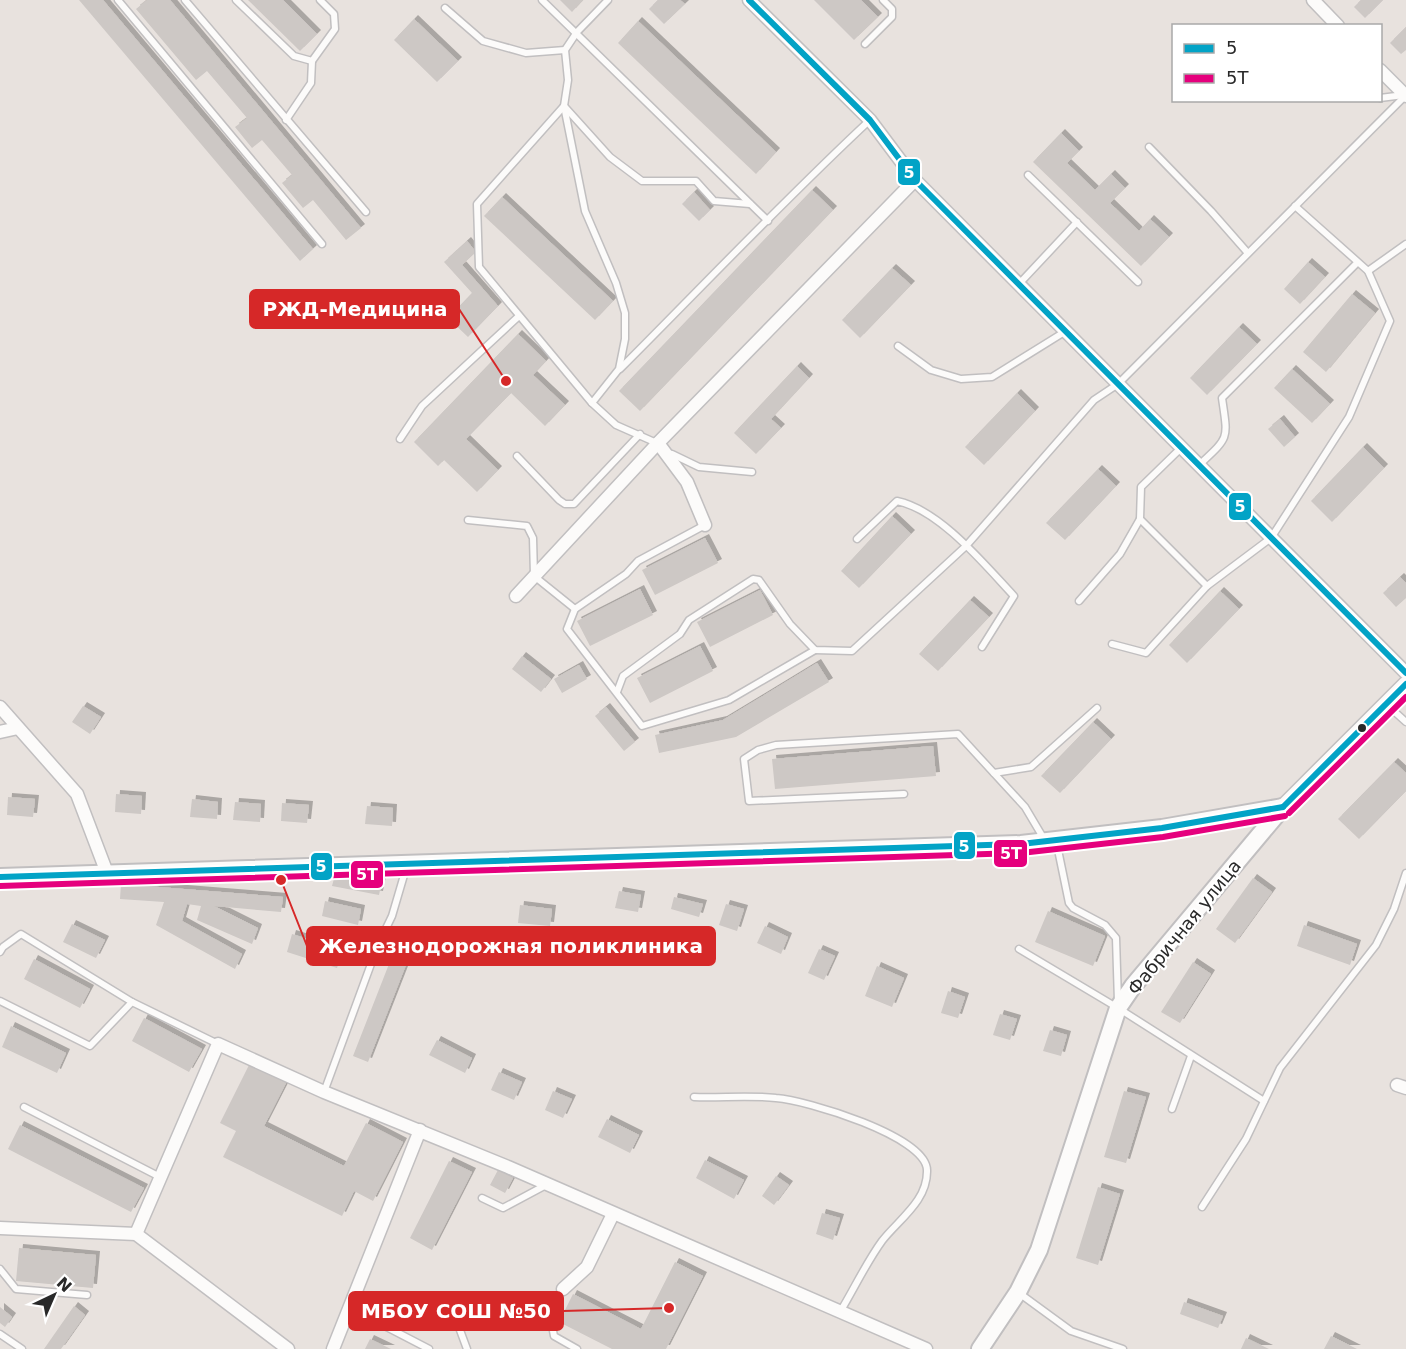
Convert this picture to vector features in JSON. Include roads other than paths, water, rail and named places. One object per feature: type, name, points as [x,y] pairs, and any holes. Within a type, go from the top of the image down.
[{"type":"main road","points":[[0,877],[1051,841],[1162,828],[1283,807]]},
{"type":"main road","name":"Фабричная улица","points":[[980,1349],[1018,1292],[1039,1250],[1119,1008],[1133,986],[1283,807]]},
{"type":"street","points":[[749,0],[870,120],[915,180],[1406,673]]},
{"type":"street","points":[[1313,0],[1336,24]]},
{"type":"street","points":[[1382,72],[1406,95]]},
{"type":"street","points":[[516,596],[658,443],[915,180]]},
{"type":"street","points":[[658,443],[687,482],[705,525]]},
{"type":"street","name":"Фабричная улица","points":[[1283,807],[1406,684]]},
{"type":"street","points":[[0,707],[77,794],[106,873]]},
{"type":"street","points":[[0,732],[18,728]]},
{"type":"street","points":[[136,1234],[218,1044],[324,1092],[420,1130],[926,1349]]},
{"type":"street","points":[[333,1349],[420,1130]]},
{"type":"street","points":[[563,1289],[587,1267],[613,1214]]},
{"type":"street","points":[[0,1228],[136,1234],[288,1349]]},
{"type":"lane","points":[[118,0],[322,244]]},
{"type":"lane","points":[[186,0],[366,212]]},
{"type":"lane","points":[[236,0],[294,56],[312,61]]},
{"type":"lane","points":[[286,120],[311,83],[312,61],[335,28],[334,14],[320,0]]},
{"type":"lane","points":[[542,0],[768,221]]},
{"type":"lane","points":[[608,0],[577,32],[565,50],[568,80],[564,106],[585,211],[616,283],[625,313],[625,339],[620,369]]},
{"type":"lane","points":[[865,44],[892,17],[892,9],[883,0]]},
{"type":"lane","points":[[445,8],[483,41],[526,53],[565,50]]},
{"type":"lane","points":[[1382,98],[1406,95]]},
{"type":"lane","points":[[705,525],[638,561],[626,574],[574,609],[567,629],[642,726],[729,700],[815,650],[852,651],[966,546],[1094,400],[1118,384],[1247,252],[1406,95]]},
{"type":"lane","points":[[564,106],[610,158],[642,181],[696,181],[714,201],[750,204]]},
{"type":"lane","points":[[564,106],[477,204],[479,267],[592,402],[616,425],[658,443],[675,457],[699,467],[752,472]]},
{"type":"lane","points":[[592,402],[620,369],[810,176],[870,120]]},
{"type":"lane","points":[[1149,147],[1211,210],[1247,252]]},
{"type":"lane","points":[[1028,175],[1138,282]]},
{"type":"lane","points":[[1112,644],[1146,653],[1207,586],[1271,538],[1349,417],[1390,321],[1368,271],[1295,206]]},
{"type":"lane","points":[[1019,285],[1077,222]]},
{"type":"lane","points":[[1368,271],[1406,244]]},
{"type":"lane","points":[[1199,465],[1224,442],[1227,435],[1222,398],[1357,263]]},
{"type":"lane","points":[[400,439],[422,406],[519,316]]},
{"type":"lane","points":[[898,346],[931,370],[961,379],[992,377],[1066,331]]},
{"type":"lane","points":[[517,456],[559,500],[565,504],[574,504],[640,434]]},
{"type":"lane","points":[[1079,601],[1120,554],[1140,519],[1141,487],[1181,448]]},
{"type":"lane","points":[[857,538],[897,501],[914,505],[966,546],[1014,596],[982,647]]},
{"type":"lane","points":[[1140,519],[1207,586]]},
{"type":"lane","points":[[468,520],[527,526],[533,538],[534,576],[574,609]]},
{"type":"lane","points":[[617,692],[623,676],[680,634],[689,620],[753,579],[759,580],[789,624],[815,650]]},
{"type":"lane","points":[[1385,704],[1406,722]]},
{"type":"lane","points":[[994,772],[1031,767],[1097,708]]},
{"type":"lane","points":[[904,794],[749,801],[744,759],[758,750],[776,745],[958,734],[1025,807],[1051,841],[1069,903],[1073,908],[1112,930],[1116,938],[1119,1008]]},
{"type":"lane","points":[[324,1092],[378,945],[392,916],[408,862]]},
{"type":"lane","points":[[1202,1207],[1246,1140],[1280,1068],[1376,945],[1394,909],[1406,873]]},
{"type":"lane","points":[[0,952],[3,947],[21,934],[132,1002],[218,1044]]},
{"type":"lane","points":[[1019,949],[1119,1008],[1264,1101]]},
{"type":"lane","points":[[0,1001],[90,1046],[132,1002]]},
{"type":"lane","points":[[1172,1109],[1191,1056]]},
{"type":"lane","points":[[694,1097],[778,1098],[845,1114],[895,1137],[922,1155],[927,1170],[919,1200],[881,1242],[840,1313]]},
{"type":"lane","points":[[24,1107],[160,1178]]},
{"type":"lane","points":[[482,1198],[503,1209],[546,1185]]},
{"type":"lane","points":[[0,1269],[16,1289],[87,1295]]},
{"type":"lane","points":[[563,1289],[550,1315],[554,1336],[577,1349]]},
{"type":"lane","points":[[1018,1292],[1071,1331],[1113,1348],[1124,1349]]},
{"type":"lane","points":[[350,1307],[429,1349]]},
{"type":"lane","points":[[457,1322],[467,1349]]},
{"type":"lane","points":[[0,1334],[22,1349]]},
{"type":"place","name":"РЖД-Медицина","points":[[506,381]]},
{"type":"place","name":"Железнодорожная поликлиника","points":[[281,880]]},
{"type":"place","name":"МБОУ СОШ №50","points":[[669,1308]]}]
